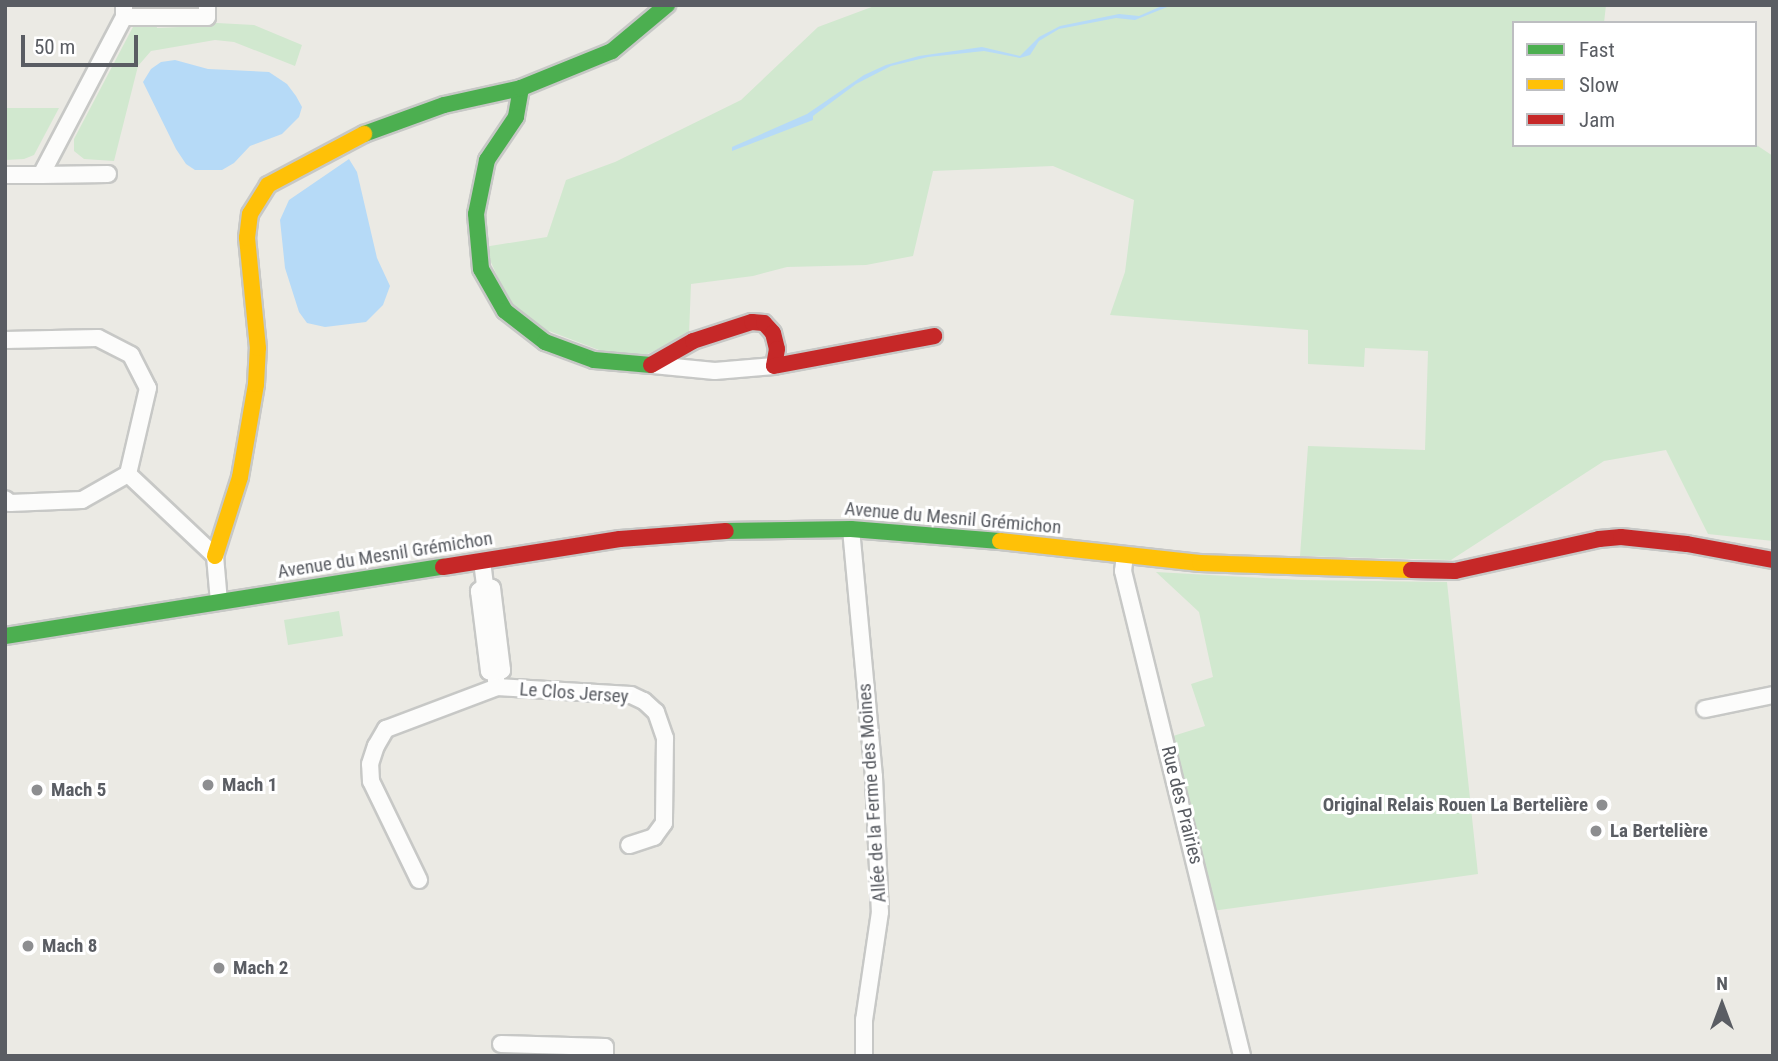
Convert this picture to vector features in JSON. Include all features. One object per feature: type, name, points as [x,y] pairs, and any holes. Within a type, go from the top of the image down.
[{"type":"street","points":[[41,174],[124,11],[207,17],[207,5]]},
{"type":"street","points":[[219,602],[215,556],[240,477],[256,384],[258,348],[247,238],[250,214],[268,185],[369,131],[444,105],[521,88],[612,51],[667,5]]},
{"type":"street","points":[[521,88],[516,117],[486,160],[475,215],[481,269],[505,311],[545,342],[594,360],[715,371],[774,366],[934,336]]},
{"type":"street","points":[[5,175],[108,174]]},
{"type":"street","points":[[653,365],[694,341],[752,322],[764,323],[773,333],[778,349],[774,366]]},
{"type":"street","points":[[5,340],[98,338],[131,355],[148,388],[128,474],[82,500],[10,503],[5,499]]},
{"type":"street","points":[[128,474],[215,556]]},
{"type":"street","name":"Avenue du Mesnil Grémichon","points":[[5,636],[620,539],[730,531],[851,529],[925,533],[1200,563],[1455,570],[1599,539],[1621,537],[1687,544],[1773,559]]},
{"type":"street","name":"Allée de la Ferme des Moines","points":[[851,529],[874,777],[880,912],[864,1020],[864,1056]]},
{"type":"street","name":"Rue des Prairies","points":[[1125,555],[1123,571],[1241,1056]]},
{"type":"street","name":"Le Clos Jersey","points":[[482,561],[485,586],[479,591],[489,671],[496,680]]},
{"type":"street","name":"Le Clos Jersey","points":[[419,880],[371,781],[370,764],[376,746],[386,729],[496,680],[631,695],[645,701],[656,712],[665,738],[664,824],[654,837],[629,845]]},
{"type":"street","points":[[1705,709],[1773,695]]},
{"type":"street","points":[[501,1044],[605,1048],[605,1056]]},
{"type":"green space","points":[[877,5],[1606,5],[1604,21],[1512,21],[1512,147],[1757,145],[1773,156],[1773,541],[1708,534],[1666,450],[1604,461],[1451,560],[1300,556],[1308,446],[1425,450],[1428,351],[1365,348],[1364,367],[1308,364],[1308,330],[1110,315],[1125,272],[1134,200],[1053,166],[933,171],[913,256],[866,265],[787,267],[753,276],[691,284],[689,334],[639,358],[620,358],[536,326],[510,304],[484,247],[547,237],[566,180],[615,162],[741,100],[818,27]]},
{"type":"green space","points":[[180,21],[254,25],[302,45],[295,66],[234,42],[215,40],[151,51],[138,66],[114,161],[84,159],[74,151],[74,139],[134,25],[156,23],[157,28],[180,27]]},
{"type":"green space","points":[[5,108],[59,108],[34,155],[24,159],[5,160]]},
{"type":"green space","points":[[1156,572],[1301,580],[1447,582],[1478,874],[1212,911],[1173,736],[1205,726],[1191,684],[1213,677],[1199,612]]},
{"type":"green space","points":[[339,611],[343,636],[288,645],[284,620]]},
{"type":"water","points":[[1164,5],[1172,5],[1135,20],[1116,18],[1059,29],[1039,41],[1030,55],[1020,58],[984,51],[928,57],[891,66],[856,84],[813,116],[813,120],[732,151],[732,147],[807,114],[864,75],[886,65],[919,56],[982,47],[1020,56],[1039,37],[1060,26],[1119,14],[1139,16]]},
{"type":"water","points":[[175,60],[208,69],[269,72],[287,84],[296,96],[302,107],[299,117],[282,134],[250,146],[234,163],[222,170],[195,170],[186,164],[176,149],[143,82],[151,69],[161,62]]},
{"type":"water","points":[[349,159],[357,172],[377,258],[390,286],[383,305],[366,322],[325,327],[307,323],[299,312],[285,268],[280,220],[289,200]]},
{"type":"traffic: fast","points":[[364,134],[444,105],[521,88],[612,51],[667,5]]},
{"type":"traffic: fast","points":[[521,88],[516,117],[487,160],[476,214],[481,269],[505,311],[545,342],[594,360],[651,365]]},
{"type":"traffic: fast","points":[[726,531],[851,529],[1000,541]]},
{"type":"traffic: fast","points":[[5,636],[443,567]]},
{"type":"traffic: slow","points":[[215,556],[240,477],[256,384],[258,348],[247,238],[250,214],[268,185],[364,134]]},
{"type":"traffic: slow","points":[[1000,541],[1200,563],[1411,570]]},
{"type":"traffic: jam","points":[[651,365],[693,341],[752,322],[764,323],[773,333],[777,349],[774,366],[934,336]]},
{"type":"traffic: jam","points":[[443,567],[620,539],[726,531]]},
{"type":"traffic: jam","points":[[1411,570],[1455,571],[1599,539],[1621,537],[1687,544],[1773,560]]},
{"type":"place","name":"Mach 1","points":[[208,785]]},
{"type":"place","name":"Mach 5","points":[[37,790]]},
{"type":"place","name":"Original Relais Rouen La Bertelière","points":[[1602,805]]},
{"type":"place","name":"La Bertelière","points":[[1596,831]]},
{"type":"place","name":"Mach 8","points":[[28,946]]},
{"type":"place","name":"Mach 2","points":[[219,968]]}]
